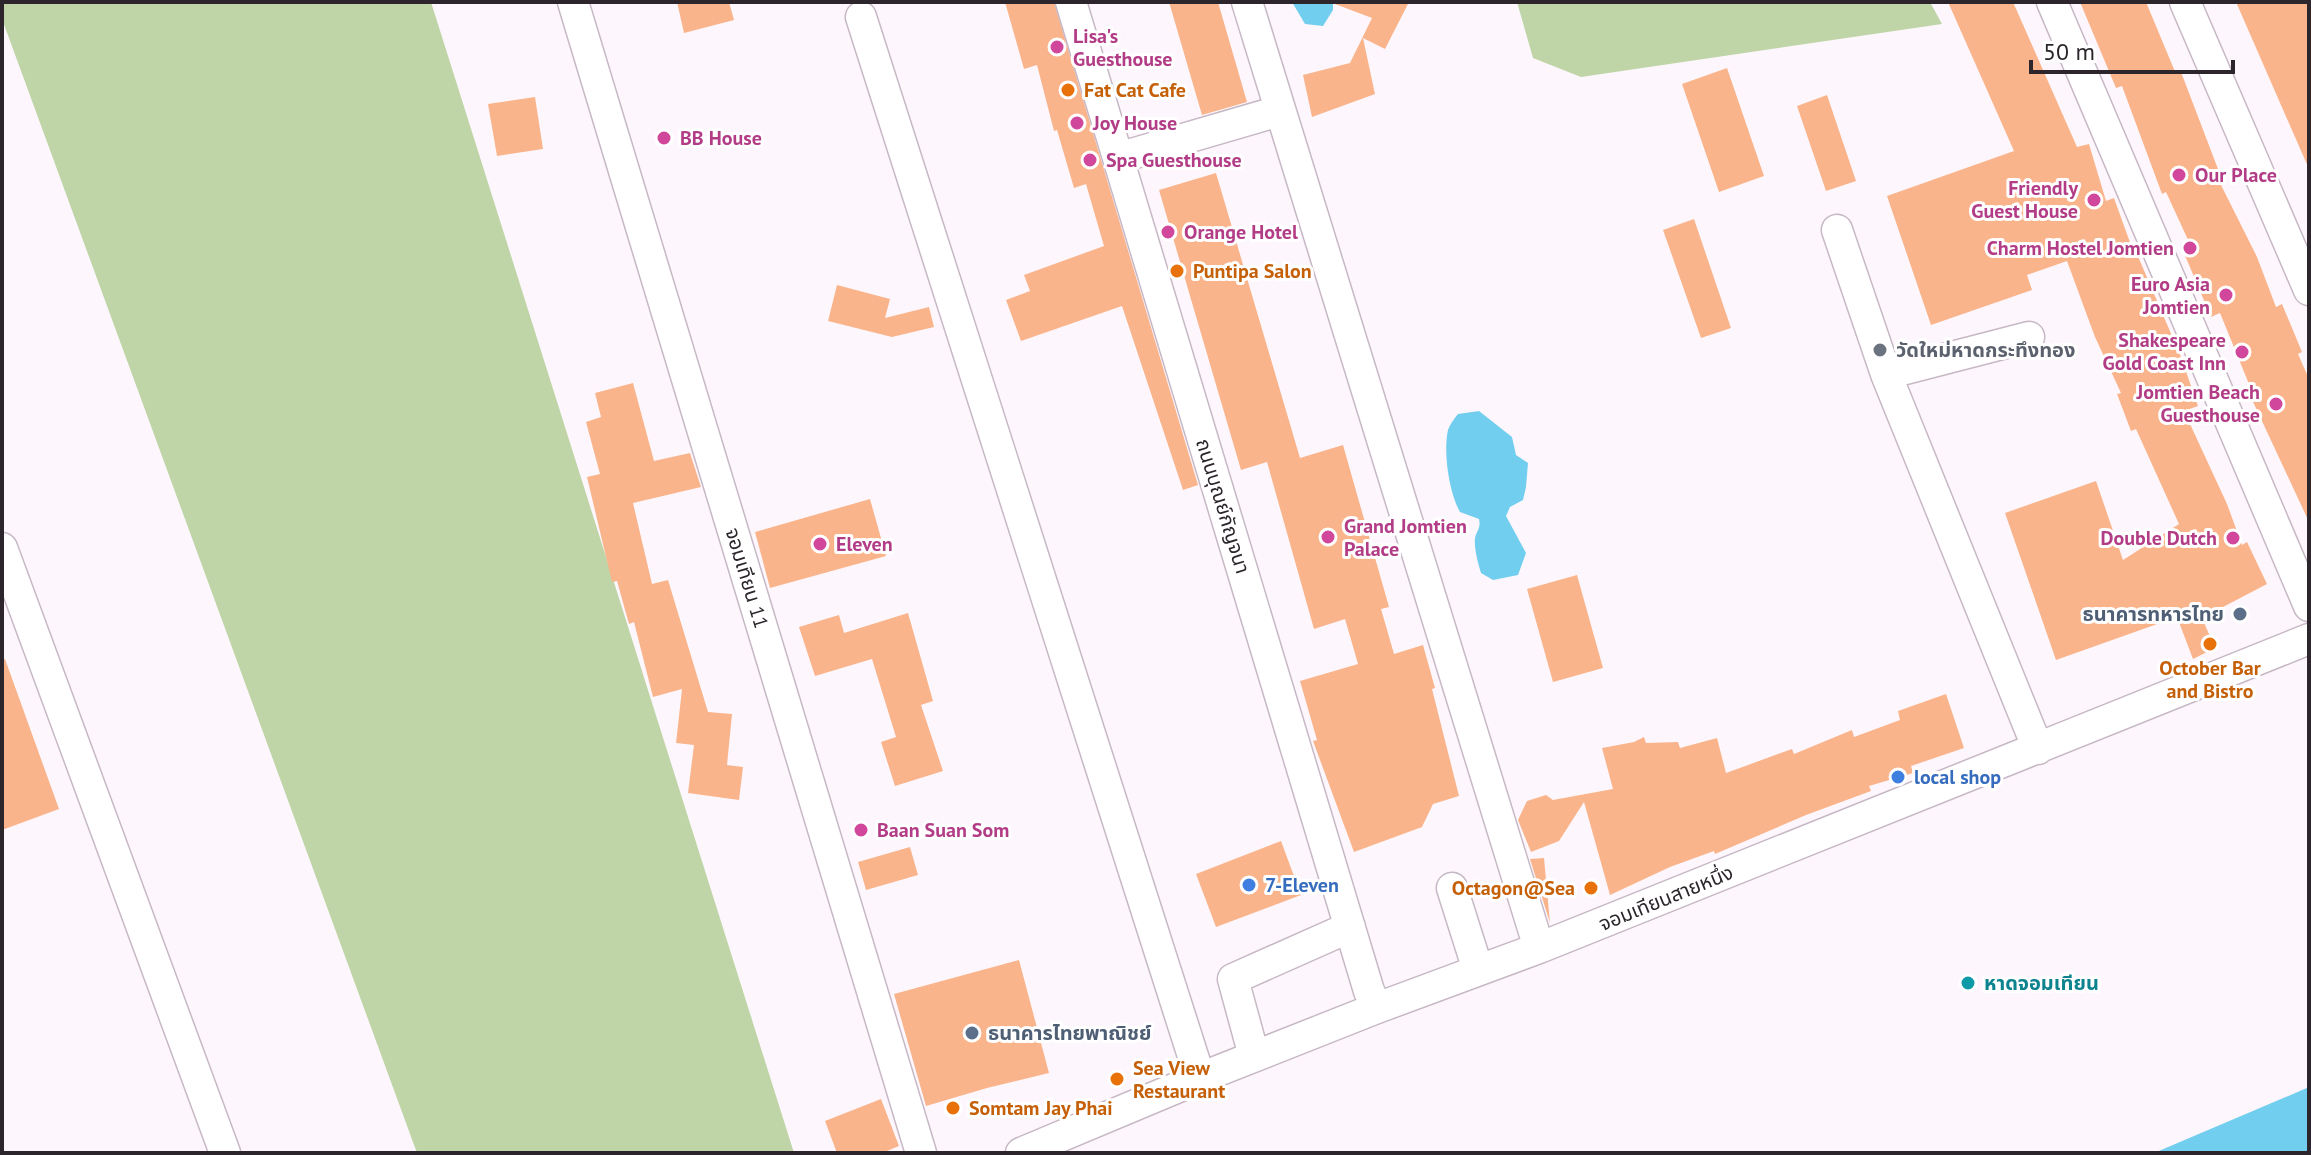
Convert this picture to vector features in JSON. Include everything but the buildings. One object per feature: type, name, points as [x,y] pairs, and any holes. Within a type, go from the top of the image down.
[{"type":"street","name":"จอมเทียน 11","points":[[573,2],[921,1153]]},
{"type":"street","name":"ถนนบุณย์กัญจนา","points":[[1071,2],[1369,991],[1377,1008]]},
{"type":"street","points":[[1247,2],[1539,948]]},
{"type":"street","points":[[2052,2],[2309,606]]},
{"type":"street","points":[[2185,2],[2309,290]]},
{"type":"street","points":[[861,17],[1200,1078]]},
{"type":"street","points":[[1118,158],[1279,111]]},
{"type":"street","points":[[1837,230],[1886,374],[2038,749]]},
{"type":"street","points":[[1886,374],[2029,337]]},
{"type":"street","points":[[2,548],[225,1153]]},
{"type":"street","name":"จอมเทียนสายหนึ่ง","points":[[1022,1153],[1254,1056],[1539,948],[2309,639]]},
{"type":"street","points":[[1452,888],[1478,970]]},
{"type":"street","points":[[1254,1056],[1233,979],[1350,927]]},
{"type":"green space","points":[[2,2],[431,2],[794,1153],[417,1153],[2,19]]},
{"type":"green space","points":[[1517,2],[1930,2],[1942,24],[1581,77],[1533,58]]},
{"type":"water","points":[[1292,2],[1333,2],[1333,10],[1323,26],[1305,24]]},
{"type":"water","points":[[1479,411],[1512,437],[1516,455],[1528,463],[1523,500],[1510,507],[1506,516],[1526,553],[1518,575],[1493,580],[1481,573],[1478,560],[1475,538],[1479,519],[1460,512],[1450,484],[1447,461],[1448,430],[1452,422],[1458,414]]},
{"type":"water","points":[[2309,1087],[2309,1153],[2154,1153],[2293,1094]]},
{"type":"place","name":"Lisa's Guesthouse","points":[[1057,47]]},
{"type":"place","name":"Fat Cat Cafe","points":[[1068,90]]},
{"type":"place","name":"Joy House","points":[[1077,123]]},
{"type":"place","name":"BB House","points":[[664,138]]},
{"type":"place","name":"Spa Guesthouse","points":[[1090,160]]},
{"type":"place","name":"Our Place","points":[[2179,175]]},
{"type":"place","name":"Friendly Guest House","points":[[2094,200]]},
{"type":"place","name":"Orange Hotel","points":[[1168,232]]},
{"type":"place","name":"Charm Hostel Jomtien","points":[[2190,248]]},
{"type":"place","name":"Puntipa Salon","points":[[1177,271]]},
{"type":"place","name":"Euro Asia Jomtien","points":[[2226,295]]},
{"type":"place","name":"วัดใหม่หาดกระทึงทอง","points":[[1880,350]]},
{"type":"place","name":"Shakespeare Gold Coast Inn","points":[[2242,352]]},
{"type":"place","name":"Jomtien Beach Guesthouse","points":[[2276,404]]},
{"type":"place","name":"Grand Jomtien Palace","points":[[1328,537]]},
{"type":"place","name":"Double Dutch","points":[[2233,538]]},
{"type":"place","name":"Eleven","points":[[820,544]]},
{"type":"place","name":"ธนาคารทหารไทย","points":[[2240,614]]},
{"type":"place","name":"October Bar and Bistro","points":[[2210,644]]},
{"type":"place","name":"local shop","points":[[1898,777]]},
{"type":"place","name":"Baan Suan Som","points":[[861,830]]},
{"type":"place","name":"7-Eleven","points":[[1249,885]]},
{"type":"place","name":"Octagon@Sea","points":[[1591,888]]},
{"type":"place","name":"หาดจอมเทียน","points":[[1968,983]]},
{"type":"place","name":"ธนาคารไทยพาณิชย์","points":[[972,1033]]},
{"type":"place","name":"Sea View Restaurant","points":[[1117,1079]]},
{"type":"place","name":"Somtam Jay Phai","points":[[953,1108]]}]
